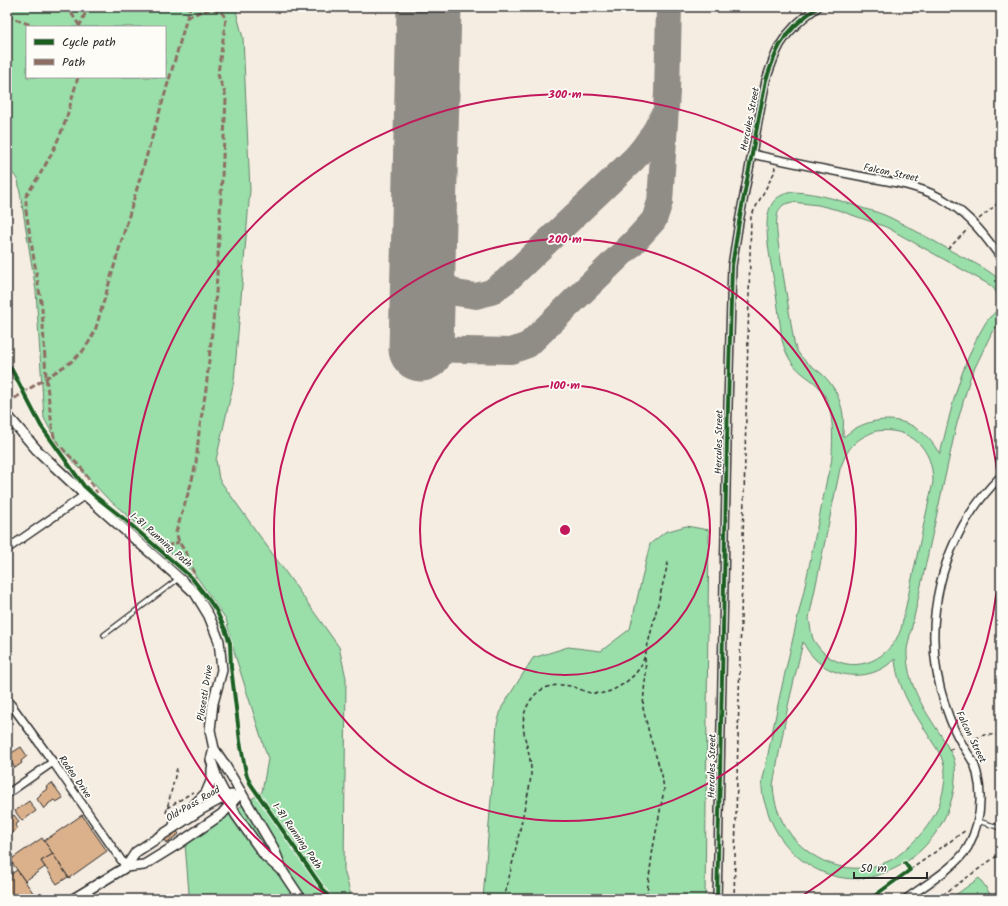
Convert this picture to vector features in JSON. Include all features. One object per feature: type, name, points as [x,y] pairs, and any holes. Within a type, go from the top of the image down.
[{"type":"street","name":"Hercules Street","points":[[716,899],[732,266],[766,80],[771,64],[780,45],[792,29],[818,7]]},
{"type":"street","name":"Falcon Street","points":[[752,154],[913,186],[938,196],[961,211],[974,223],[1001,258]]},
{"type":"street","name":"Plosesti Drive","points":[[7,415],[37,450],[195,593],[209,616],[219,641],[222,670],[213,703],[210,730],[214,749],[273,846],[283,872],[301,899]]},
{"type":"street","name":"Falcon Street","points":[[906,899],[954,863],[967,847],[978,821],[980,793],[974,762],[962,744],[946,708],[935,661],[934,635],[940,582],[952,546],[972,510],[1001,476]]},
{"type":"street","points":[[7,549],[85,495]]},
{"type":"street","name":"Rodeo Drive","points":[[7,699],[126,867]]},
{"type":"street","name":"Plosesti Drive","points":[[214,749],[211,760],[218,781],[236,815],[265,856],[283,872]]},
{"type":"street","points":[[170,830],[180,816],[192,807],[206,793],[212,779],[211,760]]},
{"type":"street","points":[[7,794],[53,762]]},
{"type":"street","name":"Old Pass Road","points":[[126,867],[136,852],[202,810],[228,800],[241,792]]},
{"type":"street","name":"Old Pass Road","points":[[126,867],[144,865],[222,814],[228,800]]},
{"type":"street","points":[[73,899],[126,867]]},
{"type":"lane","points":[[104,635],[179,578]]},
{"type":"lane","points":[[978,821],[1001,828]]},
{"type":"path","points":[[734,899],[751,216],[774,173],[776,159]]},
{"type":"path","points":[[504,899],[516,852],[530,778],[530,763],[522,721],[529,703],[540,690],[546,687],[567,685],[592,693],[603,693],[622,685],[633,676],[640,667],[645,656],[669,559]]},
{"type":"path","points":[[645,656],[646,673],[643,708],[662,775],[664,790],[653,848],[646,899]]},
{"type":"path","points":[[949,750],[984,735],[1001,735]]},
{"type":"path","points":[[166,814],[177,768]]},
{"type":"path","points":[[168,808],[196,790]]},
{"type":"path","points":[[904,874],[909,868],[978,821]]},
{"type":"path","points":[[937,899],[1001,853]]},
{"type":"green space","points":[[7,7],[235,7],[243,38],[250,190],[234,381],[216,460],[219,479],[339,647],[346,678],[344,870],[352,899],[182,899],[189,893],[185,844],[262,792],[268,759],[236,658],[226,619],[194,573],[106,497],[58,445],[44,418],[36,291],[18,180],[7,166]]},
{"type":"green space","points":[[790,193],[803,193],[839,200],[885,215],[980,266],[1001,282],[1001,321],[992,332],[970,378],[956,427],[907,649],[907,662],[917,696],[952,754],[955,764],[954,789],[950,805],[936,833],[914,856],[887,872],[871,877],[854,879],[837,877],[821,871],[806,863],[793,852],[782,840],[773,825],[762,792],[763,778],[777,710],[806,583],[832,458],[832,428],[830,409],[827,401],[818,386],[792,363],[787,355],[782,340],[768,247],[767,225],[770,208],[774,201],[780,196]],"holes":[[[792,202],[818,205],[838,210],[886,227],[990,285],[996,292],[998,298],[996,312],[989,318],[984,326],[966,363],[953,402],[940,454],[931,441],[922,432],[905,423],[896,421],[886,420],[867,423],[856,428],[843,437],[843,415],[841,404],[836,393],[826,378],[801,357],[794,342],[778,242],[777,227],[777,216],[781,207]],[[876,431],[899,432],[909,436],[924,449],[929,459],[933,482],[901,629],[896,640],[881,656],[861,664],[851,664],[840,662],[829,657],[820,649],[813,639],[809,618],[840,469],[849,450],[862,438]],[[803,642],[814,658],[821,664],[838,673],[847,675],[874,672],[895,659],[898,678],[903,690],[911,707],[940,754],[945,775],[942,797],[930,823],[917,838],[896,857],[879,865],[866,868],[841,867],[818,858],[807,851],[792,836],[783,823],[777,808],[773,785],[788,706]]]},
{"type":"green space","points":[[686,526],[709,530],[705,899],[483,899],[497,724],[502,707],[533,658],[568,647],[601,651],[630,629],[650,544],[665,532]]},
{"type":"green space","points":[[979,878],[993,899],[950,899]]},
{"type":"building","points":[[7,93],[11,99],[7,102]]},
{"type":"building","points":[[21,747],[27,756],[21,761],[22,763],[15,768],[7,756]]},
{"type":"building","points":[[52,783],[63,798],[56,802],[54,800],[44,809],[37,799],[41,795],[40,794],[47,789],[46,787]]},
{"type":"building","points":[[29,801],[36,811],[22,821],[15,811]]},
{"type":"building","points":[[14,815],[19,822],[15,825],[17,829],[11,834],[9,831],[7,833],[7,817],[9,816],[10,818]]},
{"type":"building","points":[[82,815],[107,851],[69,878],[44,841]]},
{"type":"building","points":[[176,830],[179,834],[166,843],[163,838]]},
{"type":"building","points":[[42,838],[53,854],[41,861],[45,867],[25,881],[10,860]]},
{"type":"building","points":[[53,854],[68,877],[57,884],[41,861]]},
{"type":"building","points":[[17,870],[34,894],[26,899],[8,899],[7,877]]},
{"type":"taxiway","points":[[421,349],[511,351],[528,345],[636,240],[654,220],[660,202],[667,92],[669,7]]},
{"type":"taxiway","points":[[424,251],[430,270],[442,283],[456,293],[476,296],[491,292],[506,281],[634,159],[650,139],[662,117]]},
{"type":"runway","points":[[421,349],[429,7]]},
{"type":"marked path","points":[[65,7],[70,11],[79,25]]},
{"type":"marked path","points":[[79,26],[88,7]]},
{"type":"marked path","points":[[7,403],[71,362],[82,352],[95,331],[190,7]]},
{"type":"marked path","points":[[187,17],[213,9],[223,14],[226,19],[218,73],[226,99],[216,293],[206,389],[196,463],[176,532],[179,542],[191,561],[195,580]]},
{"type":"marked path","points":[[7,16],[33,26]]},
{"type":"marked path","points":[[78,78],[66,120],[60,135],[42,171],[26,196],[26,211],[42,308],[46,377],[54,437],[59,445],[83,470],[97,493]]},
{"type":"marked path","points":[[158,549],[179,542]]},
{"type":"cycle path","points":[[717,899],[732,266],[766,80],[776,53],[784,39],[797,24],[818,7]]},
{"type":"cycle path","name":"I-81 Running Path","points":[[7,364],[12,370],[41,426],[84,486],[191,577],[216,610],[230,643],[231,667],[240,741],[246,773],[250,783],[330,899]]},
{"type":"cycle path","points":[[870,899],[910,870],[905,863]]}]
